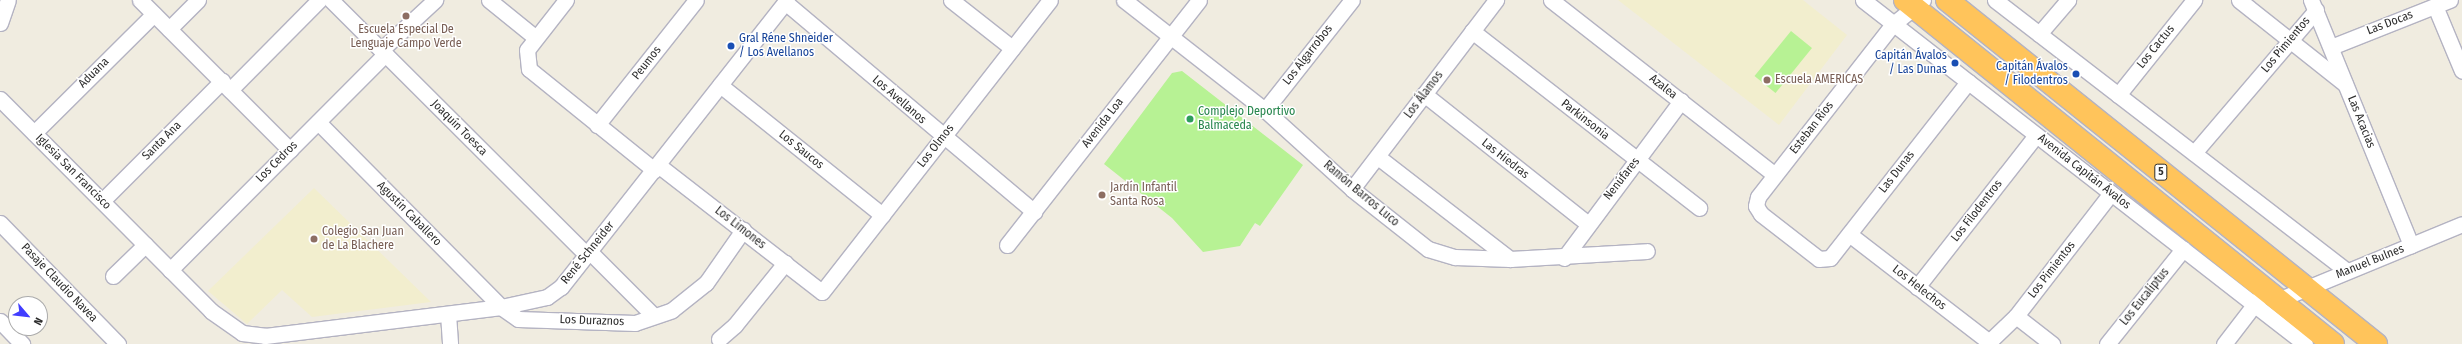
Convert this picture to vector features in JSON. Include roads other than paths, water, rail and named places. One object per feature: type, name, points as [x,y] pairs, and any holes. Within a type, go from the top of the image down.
[{"type":"highway","name":"5","points":[[1947,0],[2376,344]]},
{"type":"highway","name":"Avenida Capitán Ávalos","points":[[1914,3],[2266,298],[2333,344]]},
{"type":"street","points":[[0,23],[8,0]]},
{"type":"street","points":[[140,0],[290,150]]},
{"type":"street","points":[[169,29],[198,0]]},
{"type":"street","name":"Santa Ana","points":[[102,201],[319,0]]},
{"type":"street","name":"Joaquín Toesca","points":[[332,0],[383,52],[653,315]]},
{"type":"street","name":"Los Cedros","points":[[170,270],[318,122],[383,52],[435,0]]},
{"type":"street","points":[[489,0],[536,38],[566,0]]},
{"type":"street","name":"Peumos","points":[[597,125],[696,0]]},
{"type":"street","points":[[951,0],[1012,48]]},
{"type":"street","name":"Los Olmos","points":[[822,292],[1050,0]]},
{"type":"street","name":"Ramón Barros Luco","points":[[1124,0],[1265,110],[1352,189],[1428,249],[1455,257],[1510,259],[1564,258],[1647,251]]},
{"type":"street","name":"Avenida Loa","points":[[1007,245],[1200,0]]},
{"type":"street","name":"Los Algarrobos","points":[[1265,110],[1352,0]]},
{"type":"street","name":"Los Álamos","points":[[1352,189],[1378,157],[1496,0]]},
{"type":"street","name":"Azalea","points":[[1551,0],[1775,175]]},
{"type":"street","name":"Avenida Capitán Ávalos","points":[[1863,0],[2183,249],[2266,298],[2305,344]]},
{"type":"street","points":[[1995,0],[2347,271]]},
{"type":"street","points":[[2039,34],[2068,0]]},
{"type":"street","name":"Los Cactus","points":[[2118,95],[2194,0]]},
{"type":"street","points":[[2239,0],[2346,84]]},
{"type":"street","name":"Las Docas","points":[[2331,47],[2450,0]]},
{"type":"street","name":"René Schneider","points":[[247,338],[501,307],[554,293],[589,254],[786,1]]},
{"type":"street","name":"Los Avellanos","points":[[786,1],[943,138],[1034,212]]},
{"type":"street","name":"Esteban Ríos","points":[[1825,260],[1760,214],[1756,206],[1758,197],[1893,24],[1914,3]]},
{"type":"street","name":"Los Pimientos","points":[[2194,153],[2290,40],[2314,5]]},
{"type":"street","name":"Las Acacias","points":[[2314,5],[2411,245]]},
{"type":"street","points":[[2435,6],[2462,71]]},
{"type":"street","name":"Aduana","points":[[34,133],[154,14]]},
{"type":"street","name":"Parkinsonia","points":[[1472,31],[1699,208]]},
{"type":"street","name":"Los Limones","points":[[536,38],[526,60],[532,73],[597,125],[743,230],[822,292]]},
{"type":"street","name":"Las Dunas","points":[[1825,260],[1849,234],[1968,82]]},
{"type":"street","name":"Los Saucos","points":[[720,85],[882,215]]},
{"type":"street","name":"Las Hiedras","points":[[1424,94],[1587,223]]},
{"type":"street","name":"Iglesia San Francisco","points":[[0,99],[222,322],[247,338]]},
{"type":"street","name":"Nenúfares","points":[[1564,258],[1587,223],[1681,101]]},
{"type":"street","name":"Agustín Caballero","points":[[318,122],[501,307]]},
{"type":"street","name":"Los Filodentros","points":[[1917,287],[2036,135]]},
{"type":"street","points":[[1378,157],[1510,259]]},
{"type":"street","name":"Los Pimientos","points":[[1989,342],[2016,316],[2111,194]]},
{"type":"street","name":"Pasaje Claudio Navea","points":[[0,223],[118,344]]},
{"type":"street","name":"Manuel Bulnes","points":[[2224,344],[2266,298],[2305,288],[2462,224]]},
{"type":"street","name":"Los Duraznos","points":[[501,307],[518,318],[635,323],[653,315],[672,310],[706,283],[743,230]]},
{"type":"street","name":"Los Helechos","points":[[1849,234],[1989,342]]},
{"type":"street","points":[[113,276],[145,245]]},
{"type":"street","name":"Los Eucaliptus","points":[[2107,344],[2183,249]]},
{"type":"street","points":[[718,339],[735,325],[785,263]]},
{"type":"street","points":[[448,314],[450,344]]},
{"type":"street","points":[[2016,316],[2052,344]]},
{"type":"street","points":[[0,321],[22,344]]},
{"type":"place","name":"Escuela Especial De Lenguaje Campo Verde","points":[[406,16]]},
{"type":"place","name":"Gral Réne Shneider / Los Avellanos","points":[[731,46]]},
{"type":"place","name":"Capitán Ávalos / Las Dunas","points":[[1955,63]]},
{"type":"place","name":"Capitán Ávalos / Filodentros","points":[[2076,74]]},
{"type":"place","name":"Escuela AMERICAS","points":[[1767,80]]},
{"type":"place","name":"Complejo Deportivo Balmaceda","points":[[1190,119]]},
{"type":"place","name":"Jardín Infantil Santa Rosa","points":[[1102,195]]},
{"type":"place","name":"Colegio San Juan de La Blachere","points":[[314,239]]}]
